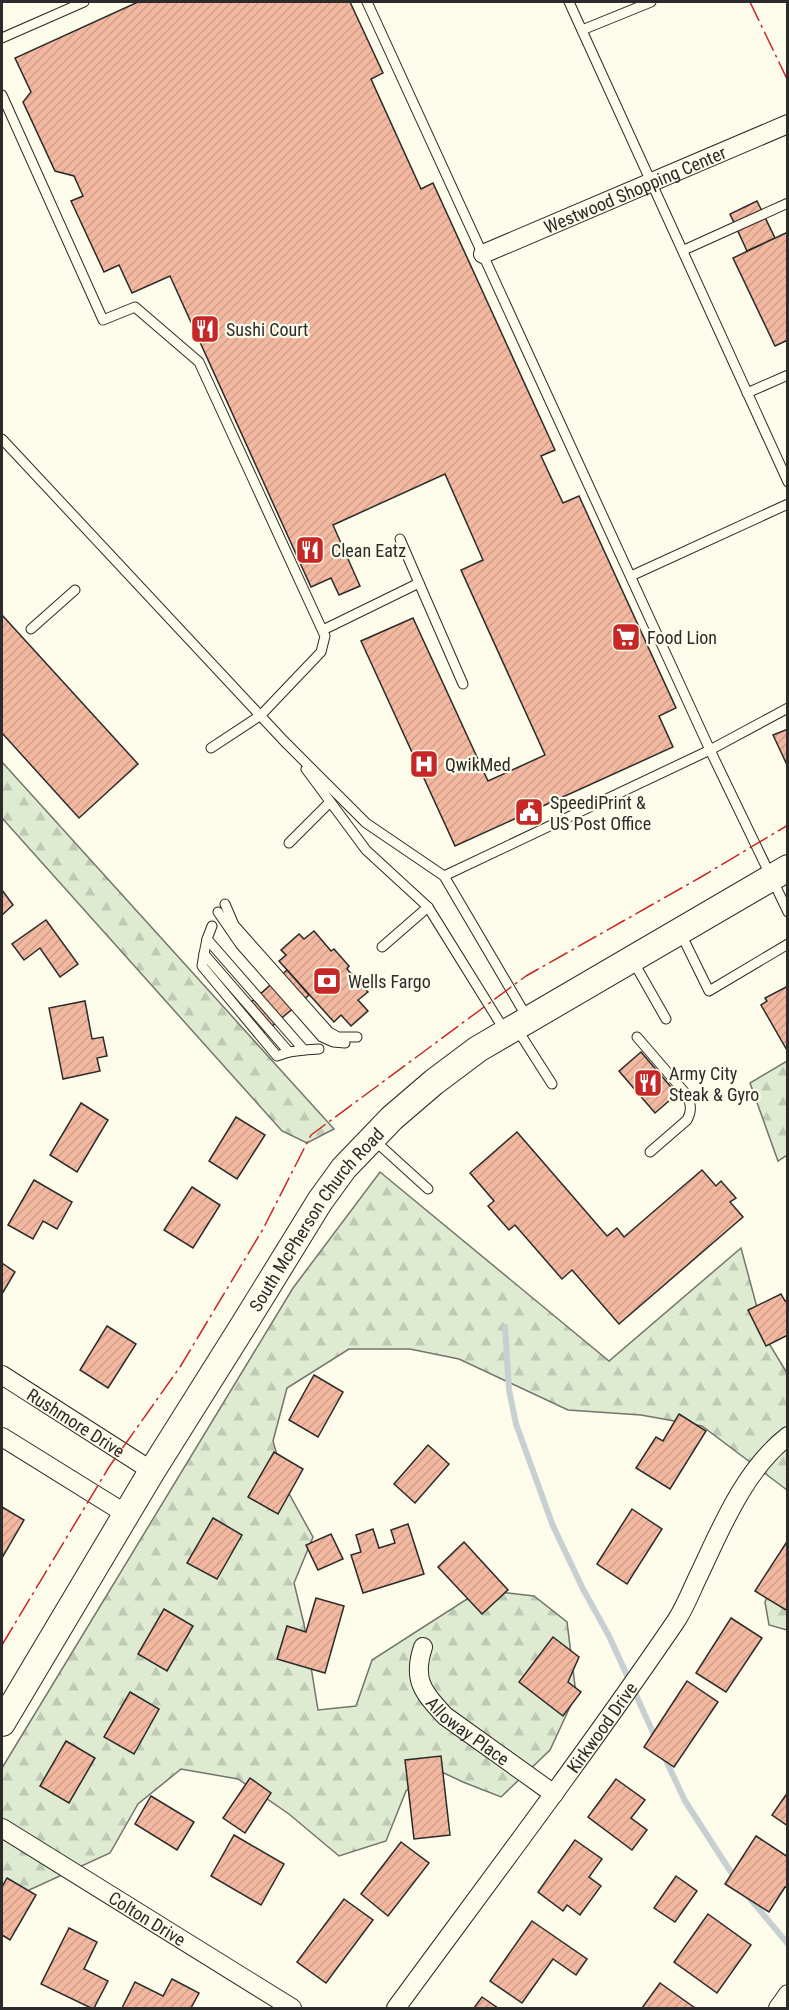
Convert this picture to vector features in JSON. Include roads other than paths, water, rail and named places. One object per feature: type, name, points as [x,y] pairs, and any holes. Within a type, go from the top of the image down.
[{"type":"main road","name":"South McPherson Church Road","points":[[2,1723],[152,1471],[320,1201],[344,1168],[392,1118],[478,1049],[779,873]]},
{"type":"street","name":"Westwood Shopping Center","points":[[483,254],[788,124]]},
{"type":"street","name":"Rushmore Drive","points":[[2,1375],[152,1471]]},
{"type":"street","name":"Kirkwood Drive","points":[[396,2008],[554,1794],[678,1619],[727,1517],[748,1481],[771,1448],[788,1436]]},
{"type":"street","points":[[2,1437],[126,1514]]},
{"type":"street","name":"Alloway Place","points":[[423,1647],[417,1672],[422,1686],[445,1716],[554,1794]]},
{"type":"street","name":"Colton Drive","points":[[2,1828],[292,2008]]},
{"type":"street","points":[[778,2008],[788,1994]]},
{"type":"lane","points":[[2,38],[84,2]]},
{"type":"lane","points":[[367,2],[710,750],[779,873],[788,912]]},
{"type":"lane","points":[[569,2],[788,482]]},
{"type":"lane","points":[[582,30],[651,2]]},
{"type":"lane","points":[[2,95],[103,320],[135,307],[199,362],[325,636],[321,652],[261,715],[211,748]]},
{"type":"lane","points":[[684,250],[788,203]]},
{"type":"lane","points":[[747,393],[788,375]]},
{"type":"lane","points":[[2,439],[284,741],[366,823],[444,876],[517,1027]]},
{"type":"lane","points":[[631,576],[788,504]]},
{"type":"lane","points":[[400,538],[463,684]]},
{"type":"lane","points":[[322,630],[419,583]]},
{"type":"lane","points":[[31,629],[75,590]]},
{"type":"lane","points":[[444,876],[710,750],[788,708]]},
{"type":"lane","points":[[284,741],[366,850],[428,907],[517,1027],[552,1084]]},
{"type":"lane","points":[[289,843],[330,802]]},
{"type":"lane","points":[[225,904],[234,925],[329,1032],[338,1037],[357,1037]]},
{"type":"lane","points":[[382,947],[428,907]]},
{"type":"lane","points":[[218,912],[240,944],[322,1037],[333,1042],[345,1043]]},
{"type":"lane","points":[[212,926],[204,954],[289,1052],[319,1049]]},
{"type":"lane","points":[[680,931],[709,991],[788,944]]},
{"type":"lane","points":[[207,939],[304,1050]]},
{"type":"lane","points":[[632,959],[666,1019]]},
{"type":"lane","points":[[637,1037],[687,1095],[691,1105],[687,1120],[650,1152]]},
{"type":"lane","points":[[372,1139],[428,1189]]},
{"type":"waterway","points":[[505,1327],[509,1390],[516,1424],[553,1526],[583,1589],[609,1636],[656,1739]]},
{"type":"waterway","points":[[664,1756],[685,1801],[736,1880]]},
{"type":"waterway","points":[[747,1895],[788,1944]]},
{"type":"place","name":"Sushi Court","points":[[205,329]]},
{"type":"place","name":"Clean Eatz","points":[[310,550]]},
{"type":"place","name":"Food Lion","points":[[626,637]]},
{"type":"place","name":"QwikMed","points":[[424,764]]},
{"type":"place","name":"SpeediPrint & US Post Office","points":[[529,812]]},
{"type":"place","name":"Wells Fargo","points":[[327,981]]},
{"type":"place","name":"Army City Steak & Gyro","points":[[648,1083]]}]
